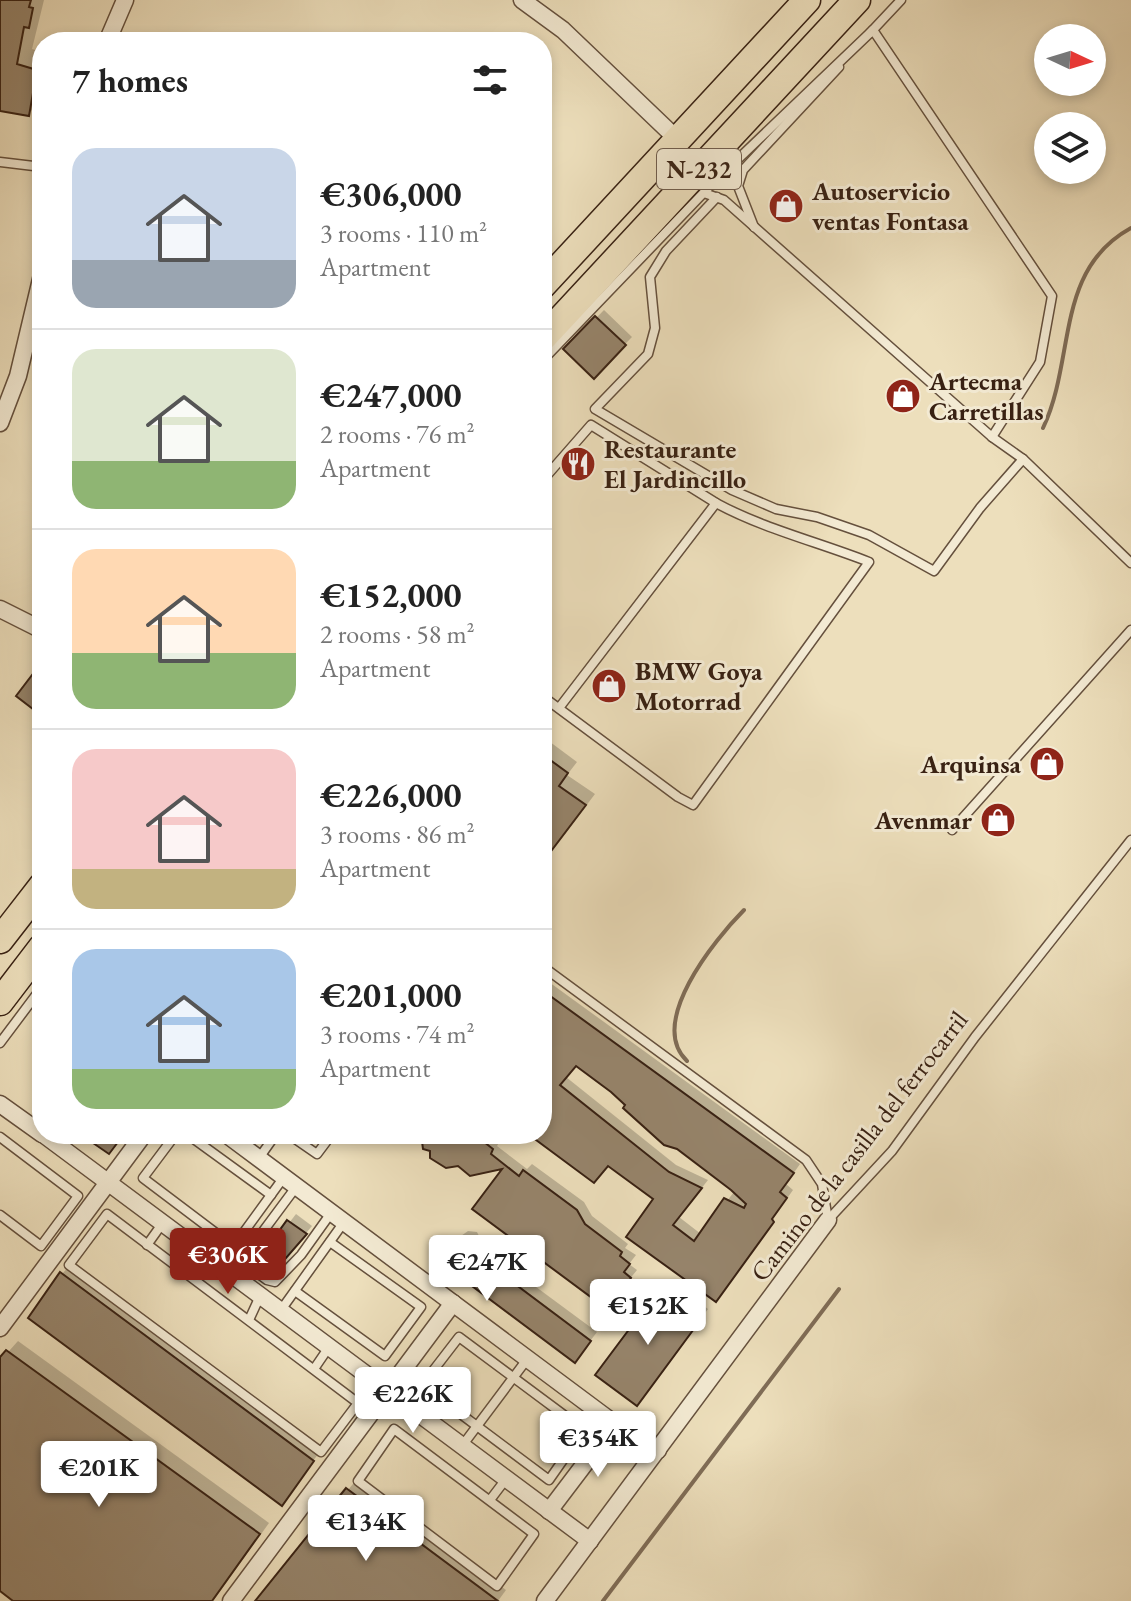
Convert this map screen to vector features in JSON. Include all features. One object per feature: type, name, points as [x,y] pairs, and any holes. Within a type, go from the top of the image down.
[{"type":"highway","name":"N-232","points":[[552,275],[807,0]]},
{"type":"highway","name":"N-232","points":[[552,328],[857,0]]},
{"type":"highway","points":[[0,940],[32,899]]},
{"type":"highway","points":[[0,1002],[32,960]]},
{"type":"street","points":[[111,32],[125,0]]},
{"type":"street","points":[[522,0],[563,30],[678,140]]},
{"type":"street","points":[[0,423],[18,376],[32,317]]},
{"type":"street","points":[[0,609],[32,625]]},
{"type":"street","points":[[0,1104],[32,1127]]},
{"type":"street","points":[[56,1144],[590,1541]]},
{"type":"street","points":[[0,1328],[67,1224],[108,1182],[136,1144]]},
{"type":"street","points":[[240,1144],[615,1424],[658,1450]]},
{"type":"street","name":"Camino de la casilla del ferrocarril","points":[[545,1601],[828,1220]]},
{"type":"street","points":[[231,1601],[453,1303]]},
{"type":"street","points":[[549,1511],[615,1424]]},
{"type":"lane","points":[[751,61],[792,0]]},
{"type":"lane","points":[[754,228],[738,186],[743,170],[901,0]]},
{"type":"lane","points":[[552,351],[704,193],[873,30]]},
{"type":"lane","points":[[873,30],[1052,296],[1040,362],[992,437]]},
{"type":"lane","points":[[0,162],[32,166]]},
{"type":"lane","points":[[704,193],[717,197],[992,437],[1023,459],[1131,563]]},
{"type":"lane","points":[[717,197],[666,251],[650,277],[655,328],[648,354],[595,409],[732,490],[776,509],[817,517],[869,535],[934,571],[980,508],[1023,459]]},
{"type":"lane","points":[[552,470],[591,425],[757,525],[809,538],[869,562],[693,805],[552,703]]},
{"type":"lane","points":[[559,708],[716,503]]},
{"type":"lane","points":[[952,830],[1131,630]]},
{"type":"lane","name":"Camino de la casilla del ferrocarril","points":[[828,1220],[892,1151],[975,1037],[1131,840]]},
{"type":"lane","points":[[552,973],[806,1160],[822,1184],[828,1220]]},
{"type":"lane","points":[[0,1043],[32,1000]]},
{"type":"lane","points":[[0,1137],[77,1192],[67,1224]]},
{"type":"lane","points":[[168,1144],[143,1178],[233,1246]]},
{"type":"lane","points":[[201,1144],[271,1195]]},
{"type":"lane","points":[[259,1158],[269,1144]]},
{"type":"lane","points":[[302,1144],[317,1154],[324,1144]]},
{"type":"lane","points":[[220,1265],[271,1195],[290,1182]]},
{"type":"lane","points":[[290,1182],[245,1257],[248,1266],[267,1280],[275,1282],[338,1217]]},
{"type":"lane","points":[[0,1215],[321,1452],[358,1403],[107,1214],[69,1265]]},
{"type":"lane","points":[[280,1311],[330,1242],[338,1217]]},
{"type":"lane","points":[[147,1245],[163,1223]]},
{"type":"lane","points":[[295,1291],[385,1356],[421,1307],[330,1242]]},
{"type":"lane","points":[[249,1320],[260,1296]]},
{"type":"lane","points":[[459,1337],[513,1377],[584,1430],[549,1480],[422,1385],[459,1337]]},
{"type":"lane","points":[[314,1369],[329,1347]]},
{"type":"lane","points":[[462,1446],[528,1358]]},
{"type":"lane","points":[[394,1429],[490,1500],[534,1534],[497,1586],[358,1481],[394,1429]]},
{"type":"lane","points":[[490,1500],[506,1479]]},
{"type":"building","points":[[0,0],[31,0],[29,7],[33,8],[29,28],[24,27],[17,64],[32,68],[29,116],[0,111]]},
{"type":"building","points":[[595,316],[626,345],[594,379],[563,349]]},
{"type":"building","points":[[32,675],[32,708],[16,696]]},
{"type":"building","points":[[552,761],[568,773],[559,786],[586,805],[552,850]]},
{"type":"building","points":[[552,997],[794,1173],[780,1192],[787,1198],[772,1219],[774,1222],[716,1302],[626,1237],[653,1199],[608,1166],[594,1183],[541,1144],[552,1144]],"holes":[[[576,1066],[625,1105],[623,1108],[664,1145],[677,1149],[731,1190],[746,1204],[744,1208],[724,1198],[694,1241],[673,1225],[702,1188],[669,1172],[560,1085]]]},
{"type":"building","points":[[94,1144],[116,1144],[109,1154]]},
{"type":"building","points":[[422,1144],[487,1144],[493,1149],[491,1154],[519,1176],[523,1170],[577,1210],[585,1224],[622,1252],[620,1256],[630,1264],[624,1272],[631,1278],[607,1309],[472,1209],[502,1169],[470,1176],[458,1166],[446,1168],[430,1158],[430,1151],[423,1149]]},
{"type":"building","points":[[287,1220],[307,1234],[272,1274],[256,1263]]},
{"type":"building","points":[[464,1237],[474,1242],[479,1257],[591,1341],[575,1363],[472,1286],[486,1266],[461,1270],[451,1267],[445,1258],[446,1247],[454,1239]]},
{"type":"building","points":[[60,1272],[314,1461],[282,1506],[28,1318]]},
{"type":"building","points":[[669,1292],[702,1318],[637,1406],[595,1375],[654,1296],[662,1301]]},
{"type":"building","points":[[6,1350],[260,1534],[212,1601],[13,1601],[0,1591],[0,1357]]},
{"type":"building","points":[[346,1488],[498,1601],[255,1601]]},
{"type":"waterway","points":[[1043,428],[1060,374],[1078,292],[1089,267],[1106,246],[1131,228]]},
{"type":"waterway","points":[[687,1061],[677,1045],[675,1026],[680,1004],[702,961],[744,910]]},
{"type":"waterway","points":[[603,1601],[839,1289]]},
{"type":"place","name":"Autoservicio ventas Fontasa","points":[[786,206]]},
{"type":"place","name":"Artecma Carretillas","points":[[903,396]]},
{"type":"place","name":"Restaurante El Jardincillo","points":[[578,464]]},
{"type":"place","name":"BMW Goya Motorrad","points":[[609,686]]},
{"type":"place","name":"Arquinsa","points":[[1047,764]]},
{"type":"place","name":"Avenmar","points":[[998,820]]}]
